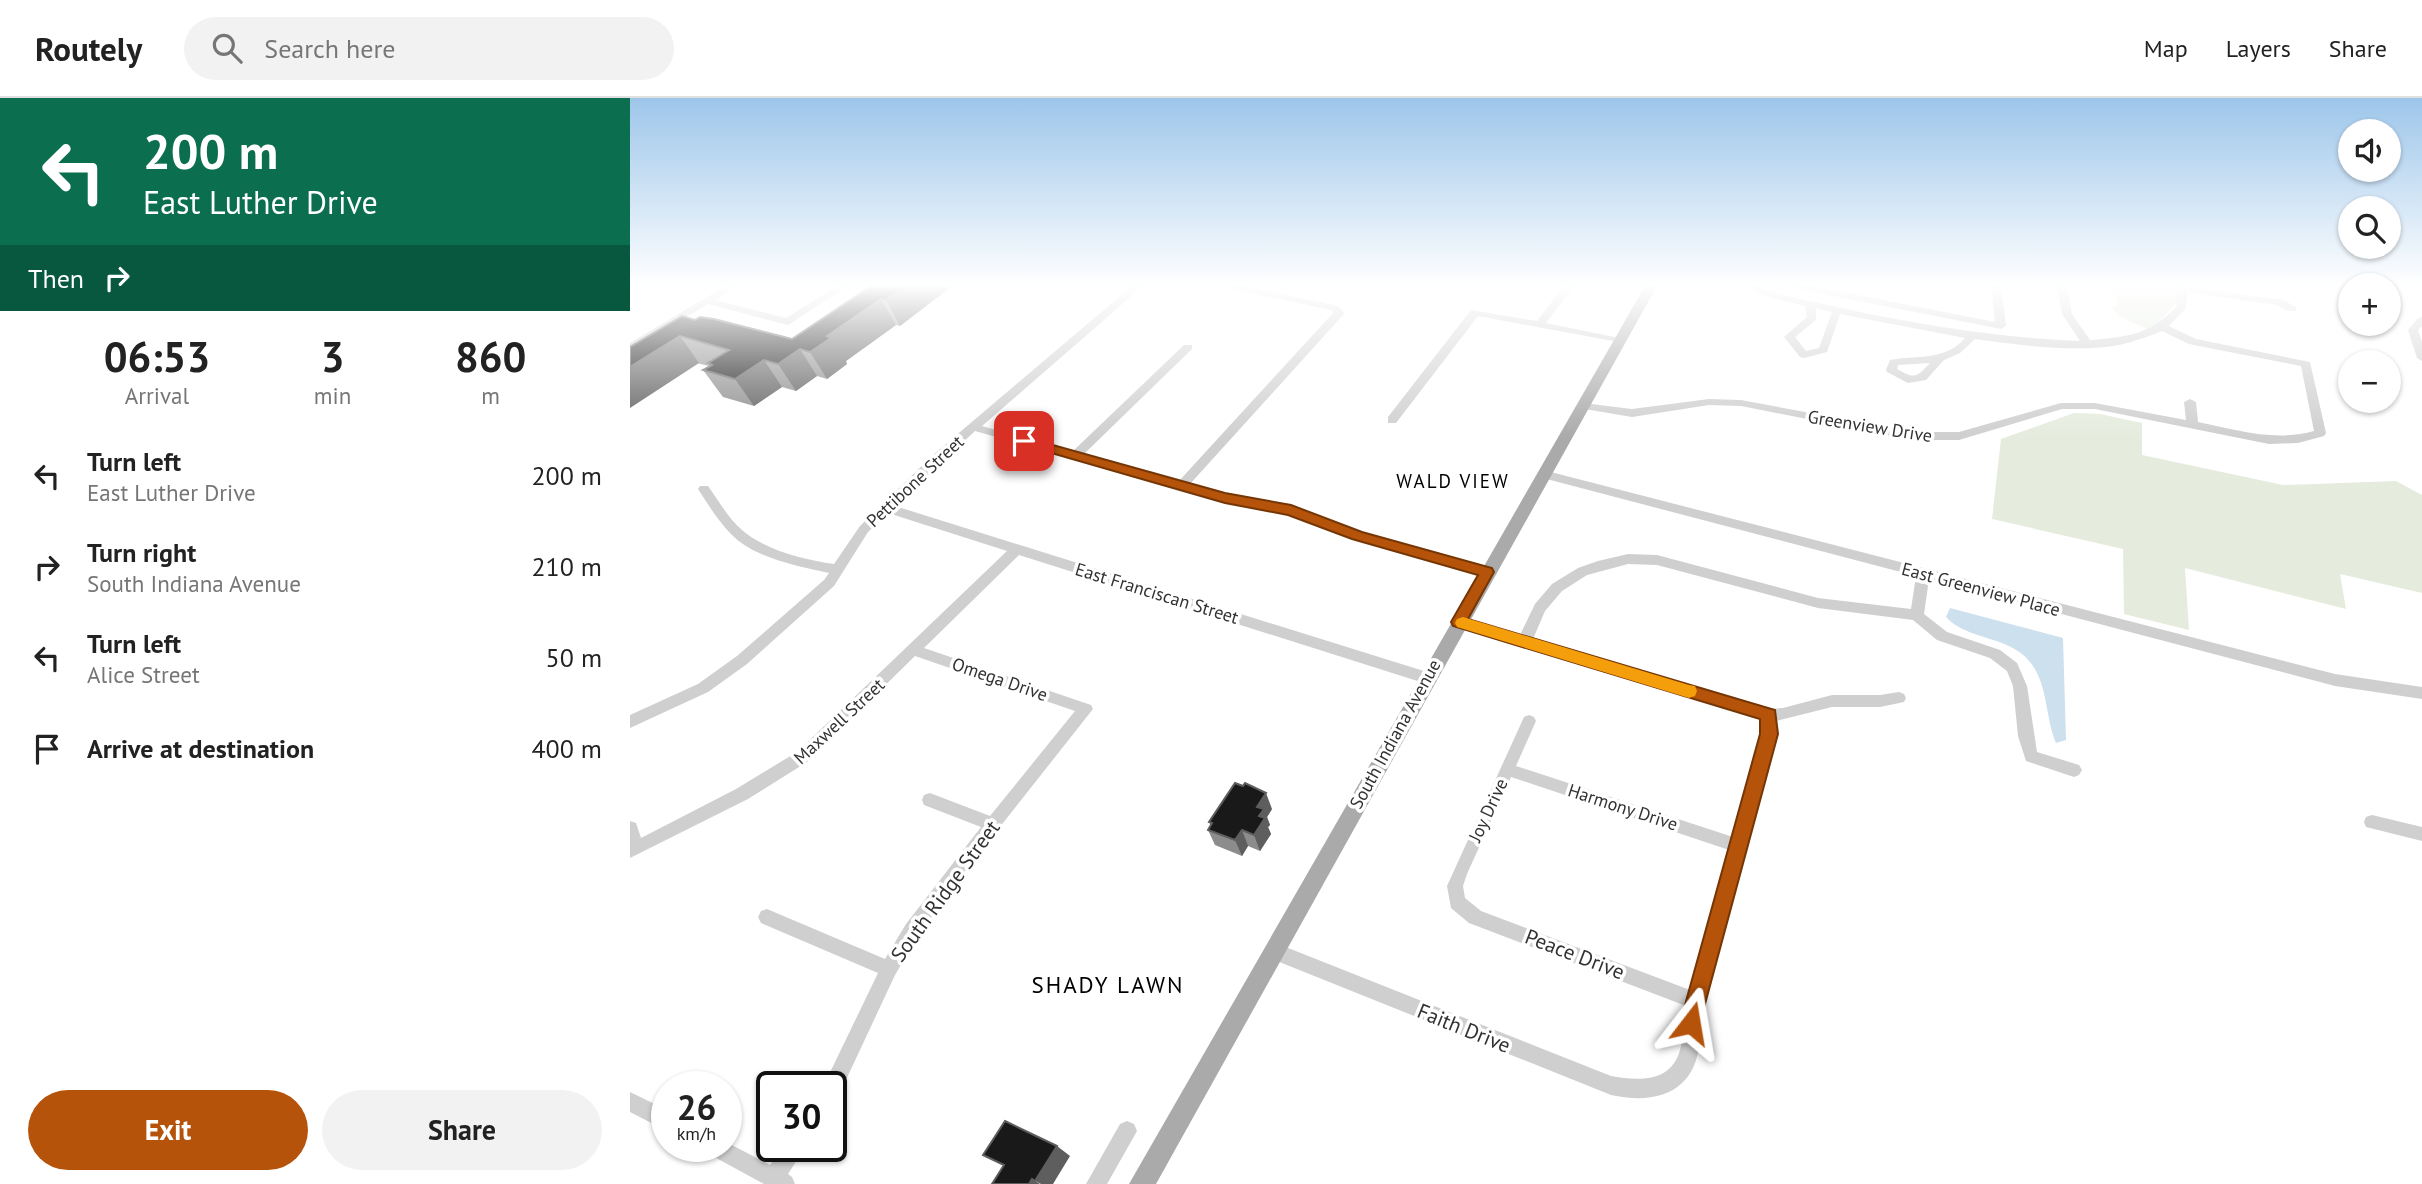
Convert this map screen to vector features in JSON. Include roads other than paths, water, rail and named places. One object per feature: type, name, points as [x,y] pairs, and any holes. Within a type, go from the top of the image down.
[{"type":"main road","name":"South Indiana Avenue","points":[[1142,1184],[1622,337]]},
{"type":"street","points":[[630,347],[647,337]]},
{"type":"street","name":"Pettibone Street","points":[[630,722],[689,695],[716,679],[812,598],[839,570],[864,529],[973,427],[1079,337]]},
{"type":"street","points":[[1181,486],[1317,337]]},
{"type":"street","points":[[1392,420],[1454,337]]},
{"type":"street","points":[[1600,337],[1620,341]]},
{"type":"street","points":[[1788,337],[1804,355],[1823,350],[1829,337]]},
{"type":"street","points":[[1939,359],[1965,348],[1972,337]]},
{"type":"street","points":[[1977,337],[2046,344],[2087,344],[2137,337]]},
{"type":"street","points":[[2082,337],[2087,344]]},
{"type":"street","name":"Greenview Drive","points":[[1583,406],[1632,413],[1710,402],[1741,403],[1913,436],[1941,438],[1979,432],[2061,406],[2095,406],[2269,440],[2298,439],[2320,433],[2306,364],[2193,342],[2182,337]]},
{"type":"street","points":[[2415,337],[2422,358]]},
{"type":"street","points":[[1076,455],[1188,347]]},
{"type":"street","points":[[2190,402],[2192,424]]},
{"type":"street","points":[[973,427],[1181,486],[1298,512],[1357,535],[1487,572]]},
{"type":"street","name":"East Greenview Place","points":[[1543,474],[2335,680],[2422,693]]},
{"type":"street","points":[[704,489],[733,528],[746,540],[825,568],[839,570]]},
{"type":"street","name":"East Franciscan Street","points":[[886,508],[1427,678]]},
{"type":"street","name":"Maxwell Street","points":[[633,849],[753,789],[802,757],[1017,549]]},
{"type":"street","points":[[1524,642],[1543,603],[1560,585],[1603,564],[1631,558],[1657,560],[1833,607],[1917,615],[1941,635],[1996,655],[2011,667],[2018,679],[2024,740],[2031,756],[2074,770]]},
{"type":"street","points":[[1917,615],[1923,573]]},
{"type":"street","points":[[1459,622],[1769,715],[1784,715],[1831,701],[1871,703],[1899,698]]},
{"type":"street","name":"Omega Drive","points":[[913,650],[1086,709]]},
{"type":"street","name":"South Ridge Street","points":[[840,1071],[889,969],[912,930],[1086,709]]},
{"type":"street","points":[[1696,1001],[1769,734],[1769,715]]},
{"type":"street","name":"Joy Drive","points":[[1457,902],[1455,886],[1459,874],[1529,721]]},
{"type":"street","name":"Harmony Drive","points":[[1507,769],[1738,846]]},
{"type":"street","points":[[930,800],[993,824]]},
{"type":"street","points":[[2372,822],[2422,834]]},
{"type":"street","points":[[630,828],[633,849]]},
{"type":"street","name":"Peace Drive","points":[[1457,902],[1475,916],[1696,1001]]},
{"type":"street","points":[[768,917],[889,969]]},
{"type":"street","name":"Faith Drive","points":[[1273,951],[1597,1082],[1637,1091],[1658,1086],[1682,1069],[1690,1048],[1691,1023],[1696,1001]]},
{"type":"street","points":[[630,1102],[651,1113]]},
{"type":"street","points":[[1096,1184],[1127,1131]]},
{"type":"street","points":[[742,1161],[778,1181],[788,1162]]},
{"type":"water","points":[[1950,608],[2063,638],[2066,740],[2056,743],[2040,680],[2030,662],[2011,647],[1955,625],[1946,617]]},
{"type":"district","name":"WALD VIEW","points":[[1453,481]]},
{"type":"district","name":"SHADY LAWN","points":[[1108,984]]}]
